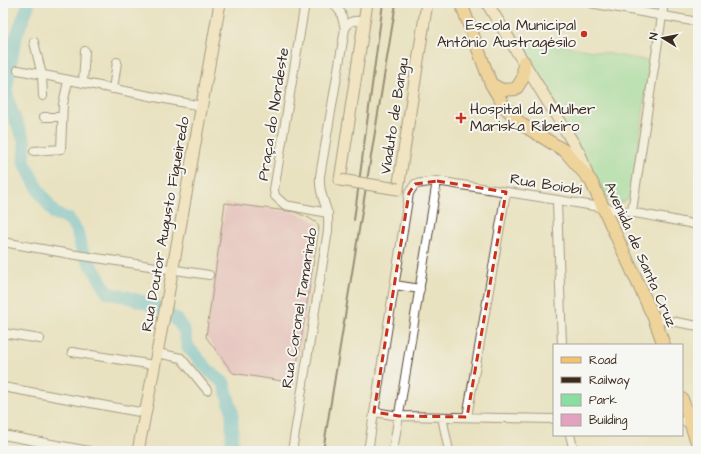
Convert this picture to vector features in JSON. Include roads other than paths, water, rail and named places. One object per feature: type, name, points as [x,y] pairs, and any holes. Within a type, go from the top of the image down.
[{"type":"main road","name":"Avenida de Santa Cruz","points":[[461,3],[491,84],[512,115],[522,124],[565,151],[588,177],[605,207],[654,318],[664,344]]},
{"type":"main road","points":[[491,84],[502,90],[516,89],[523,78],[524,62]]},
{"type":"main road","points":[[683,402],[698,445]]},
{"type":"street","name":"Rua Doutor Augusto Figueiredo","points":[[138,451],[173,269],[220,3]]},
{"type":"street","name":"Praça do Nordeste","points":[[305,3],[274,190],[275,196],[285,205],[328,213]]},
{"type":"street","name":"Rua Coronel Tamarindo","points":[[292,451],[328,231],[328,213],[321,197],[320,176],[345,29],[341,13],[333,3]]},
{"type":"street","points":[[363,28],[367,3]]},
{"type":"street","name":"Viaduto de Bangu","points":[[363,28],[340,180],[398,189],[427,3]]},
{"type":"street","points":[[590,3],[698,22]]},
{"type":"street","points":[[632,212],[664,3]]},
{"type":"street","name":"Avenida de Santa Cruz","points":[[491,6],[580,154],[588,177]]},
{"type":"street","points":[[345,29],[348,23],[352,20],[360,21],[363,28]]},
{"type":"street","points":[[34,42],[42,75],[43,96]]},
{"type":"street","points":[[83,84],[85,51]]},
{"type":"street","points":[[113,89],[117,62]]},
{"type":"street","points":[[18,70],[83,84],[202,106]]},
{"type":"street","points":[[34,151],[56,150],[61,149],[63,146],[62,117],[68,81]]},
{"type":"street","points":[[44,117],[62,117]]},
{"type":"street","points":[[393,451],[438,181]]},
{"type":"street","name":"Rua Boiobi","points":[[368,451],[409,192],[415,184],[438,181],[557,201],[605,207],[698,225]]},
{"type":"street","points":[[467,417],[506,192]]},
{"type":"street","points":[[557,201],[562,344]]},
{"type":"street","points":[[3,242],[70,254],[209,275]]},
{"type":"street","points":[[395,285],[420,289]]},
{"type":"street","points":[[654,318],[698,326]]},
{"type":"street","points":[[3,333],[40,339]]},
{"type":"street","points":[[72,352],[154,365]]},
{"type":"street","points":[[157,353],[181,358],[207,390]]},
{"type":"street","points":[[3,387],[145,413]]},
{"type":"street","points":[[374,412],[399,416],[553,419]]},
{"type":"street","points":[[442,417],[449,451]]},
{"type":"street","points":[[3,435],[89,451]]},
{"type":"street","points":[[570,436],[574,451]]},
{"type":"waterway","points":[[29,3],[15,40],[6,91],[12,112],[25,142],[24,162],[39,191],[55,214],[69,219],[77,231],[82,250],[108,293],[128,297],[157,307],[175,318],[184,330],[188,347],[210,372],[224,383],[232,411],[232,451]]},
{"type":"railway","points":[[354,220],[383,3]]},
{"type":"railway","points":[[323,451],[396,3]]},
{"type":"place","name":"Escola Municipal Antônio Austragésilo","points":[[584,34]]},
{"type":"place","name":"Hospital da Mulher Mariska Ribeiro","points":[[461,118]]}]
